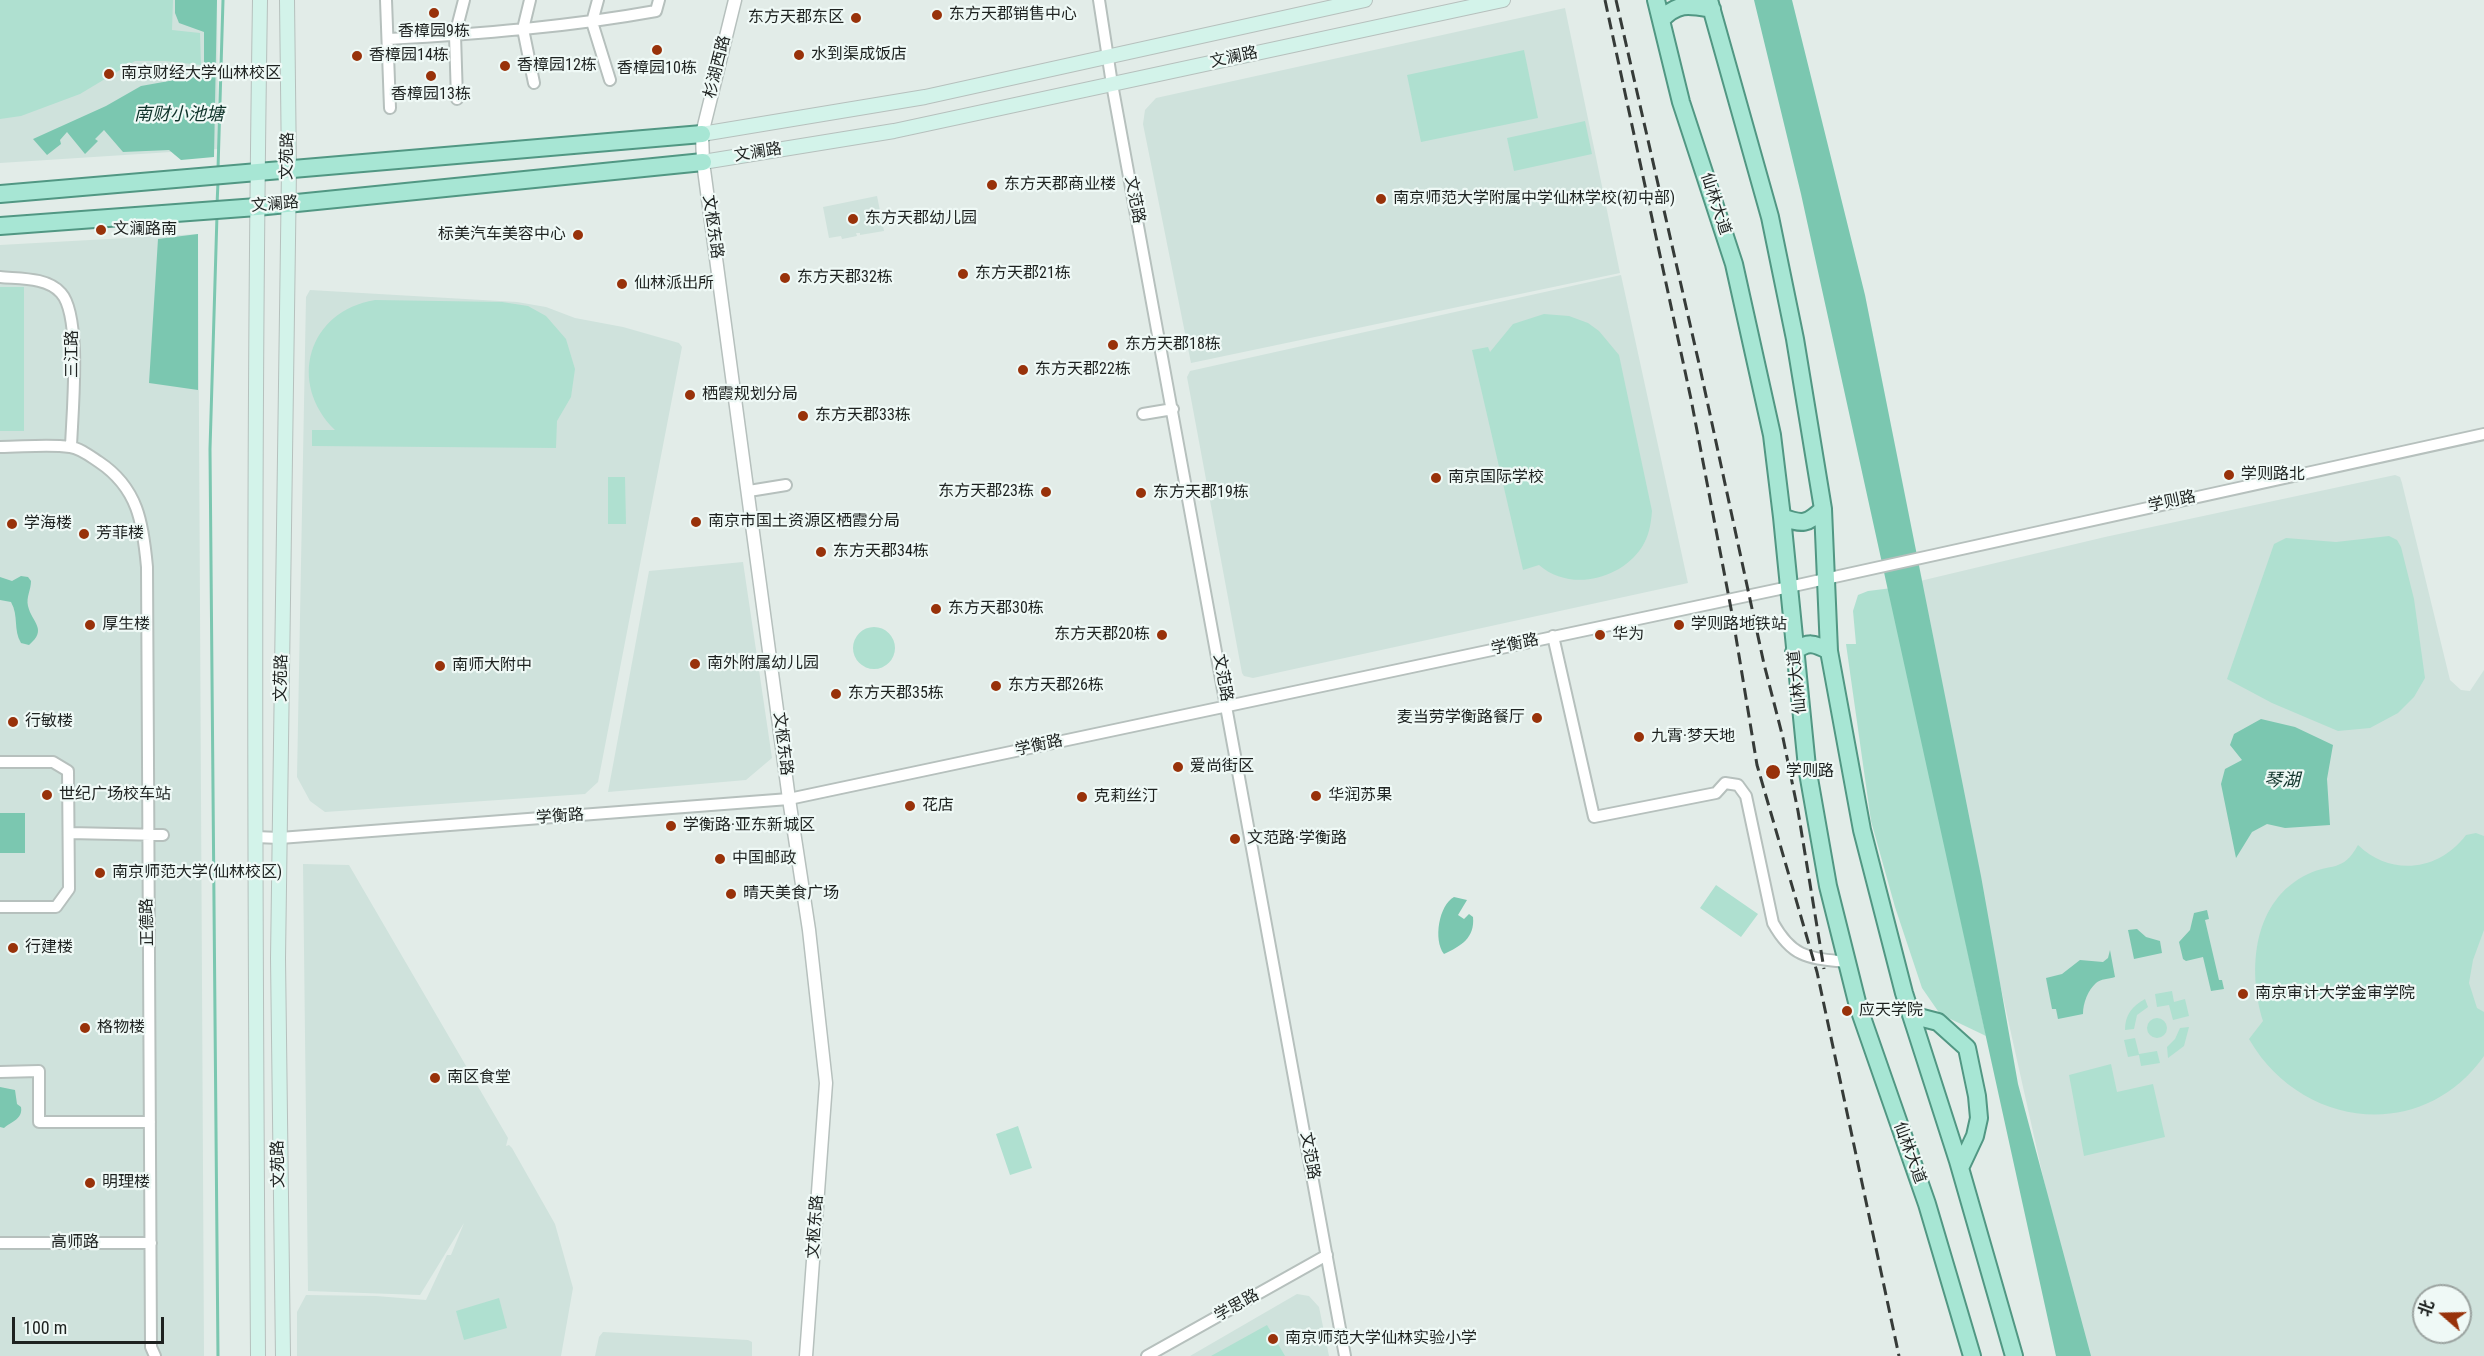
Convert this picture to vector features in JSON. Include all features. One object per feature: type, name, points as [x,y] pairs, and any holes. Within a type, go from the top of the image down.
[{"type":"main road","name":"文苑路","points":[[258,1356],[255,837],[257,172],[260,0]]},
{"type":"main road","name":"文苑路","points":[[283,1356],[278,958],[289,169],[287,0]]},
{"type":"main road","name":"文澜路","points":[[0,194],[702,134],[925,97],[1365,0]]},
{"type":"main road","name":"文澜路","points":[[0,225],[257,207],[703,162],[894,131],[1503,0]]},
{"type":"main road","name":"仙林大道","points":[[1656,0],[1681,102],[1734,264],[1772,435],[1807,768],[1828,886],[1858,1006],[1927,1204],[1972,1356]]},
{"type":"main road","points":[[1661,20],[1671,10],[1688,5],[1711,5]]},
{"type":"main road","name":"仙林大道","points":[[1711,5],[1770,217],[1795,339],[1823,509],[1829,651],[1862,830],[1911,1015],[1960,1168],[2013,1356]]},
{"type":"main road","points":[[1782,516],[1799,523],[1811,520],[1823,509]]},
{"type":"main road","points":[[1794,652],[1805,643],[1815,643],[1829,651]]},
{"type":"main road","points":[[1911,1015],[1938,1022],[1967,1048],[1979,1118],[1975,1136],[1960,1168]]},
{"type":"street","points":[[386,0],[390,108]]},
{"type":"street","points":[[458,99],[455,35],[464,0]]},
{"type":"street","points":[[531,0],[523,29],[534,83]]},
{"type":"street","points":[[598,0],[592,22],[610,80]]},
{"type":"street","points":[[389,39],[592,22],[656,10],[659,0]]},
{"type":"street","name":"杉湖西路","points":[[702,134],[735,0]]},
{"type":"street","name":"文范路","points":[[1099,0],[1112,84],[1345,1356]]},
{"type":"street","name":"文枢东路","points":[[702,134],[703,162],[808,930],[826,1083],[806,1356]]},
{"type":"street","name":"三江路","points":[[0,277],[35,280],[48,284],[61,292],[69,307],[74,327],[71,447]]},
{"type":"street","points":[[1143,414],[1173,409]]},
{"type":"street","name":"学则路","points":[[1789,587],[2484,434]]},
{"type":"street","points":[[0,447],[71,447]]},
{"type":"street","name":"正德路","points":[[71,447],[86,453],[112,471],[132,496],[143,528],[147,567],[152,1347],[155,1356]]},
{"type":"street","points":[[749,491],[786,485]]},
{"type":"street","name":"学衡路","points":[[255,837],[280,838],[789,799],[1789,587]]},
{"type":"street","points":[[1553,636],[1594,817],[1716,793],[1725,783],[1738,785],[1748,802],[1773,922],[1780,934],[1806,957],[1847,962]]},
{"type":"street","points":[[0,762],[53,762],[68,771],[69,834],[69,889],[56,907],[0,907]]},
{"type":"street","points":[[69,834],[163,835]]},
{"type":"street","points":[[0,1072],[39,1071],[39,1122],[150,1122]]},
{"type":"street","name":"高师路","points":[[0,1243],[151,1243]]},
{"type":"street","name":"学思路","points":[[1147,1356],[1327,1255]]},
{"type":"shaded area","name":"南京财经大学仙林校区","points":[[0,0],[217,0],[218,149],[0,163]]},
{"type":"shaded area","points":[[0,0],[173,0],[172,30],[200,33],[201,65],[165,61],[135,61],[80,94],[21,116],[0,119]]},
{"type":"shaded area","name":"南京师范大学附属中学仙林学校(初中部)","points":[[1565,8],[1620,273],[1191,363],[1143,124],[1145,110],[1156,98]]},
{"type":"shaded area","points":[[1524,50],[1538,118],[1421,142],[1407,75]]},
{"type":"shaded area","points":[[1585,121],[1592,154],[1514,171],[1507,138]]},
{"type":"shaded area","name":"东方天郡幼儿园","points":[[877,196],[884,231],[860,235],[856,233],[857,236],[842,239],[841,236],[829,238],[823,207]]},
{"type":"shaded area","name":"南京师范大学(仙林校区)","points":[[198,234],[204,1356],[0,1356],[0,245]]},
{"type":"shaded area","name":"南京国际学校","points":[[1621,275],[1688,583],[1253,678],[1244,676],[1187,377],[1190,371]]},
{"type":"shaded area","points":[[0,287],[24,287],[24,431],[0,431]]},
{"type":"shaded area","points":[[310,290],[517,302],[546,307],[575,318],[623,327],[679,343],[682,347],[598,782],[585,794],[325,812],[310,801],[297,777],[306,297]]},
{"type":"shaded area","points":[[375,300],[502,302],[528,306],[546,316],[566,339],[575,369],[571,397],[557,421],[556,448],[312,446],[312,430],[335,430],[320,411],[312,391],[309,371],[312,352],[320,334],[334,318],[352,307]]},
{"type":"shaded area","points":[[1544,314],[1569,316],[1588,323],[1599,331],[1619,355],[1652,511],[1646,539],[1633,558],[1621,568],[1594,578],[1579,580],[1565,578],[1539,565],[1523,570],[1472,350],[1488,347],[1490,352],[1513,324]]},
{"type":"shaded area","name":"南京审计大学金审学院","points":[[2395,475],[2400,477],[2450,680],[2461,690],[2470,691],[2484,670],[2484,1356],[2083,1356],[1914,598],[1920,581],[2105,537]]},
{"type":"shaded area","points":[[608,477],[625,477],[626,524],[608,524]]},
{"type":"shaded area","points":[[2389,536],[2397,540],[2401,547],[2414,599],[2425,678],[2414,697],[2398,713],[2370,728],[2338,731],[2272,703],[2227,679],[2274,544],[2286,538],[2336,542]]},
{"type":"shaded area","name":"南外附属幼儿园","points":[[743,562],[772,758],[746,780],[608,792],[649,571]]},
{"type":"shaded area","points":[[1892,588],[1893,604],[1986,1036],[1940,1014],[1922,988],[1895,907],[1871,821],[1846,644],[1856,644],[1853,611],[1858,595],[1868,591]]},
{"type":"shaded area","points":[[874,627],[889,633],[895,648],[889,663],[874,669],[859,663],[853,648],[859,633]]},
{"type":"shaded area","points":[[2476,833],[2484,836],[2484,930],[2473,960],[2469,983],[2477,1008],[2484,1012],[2484,1056],[2458,1084],[2428,1103],[2396,1113],[2362,1114],[2329,1107],[2299,1092],[2271,1069],[2249,1039],[2263,1021],[2258,1001],[2256,958],[2265,918],[2276,901],[2290,886],[2308,874],[2336,866],[2347,860],[2358,845],[2385,862],[2414,866],[2442,856],[2466,835]]},
{"type":"shaded area","name":"南京师范大学(仙林校区)","points":[[303,864],[349,865],[508,1138],[506,1146],[509,1145],[512,1148],[555,1224],[573,1288],[561,1356],[297,1356],[297,1312],[306,1295],[376,1296],[426,1300],[447,1255],[451,1255],[464,1223],[420,1295],[308,1291]]},
{"type":"shaded area","points":[[1716,885],[1758,914],[1741,937],[1700,908]]},
{"type":"shaded area","points":[[2172,991],[2174,1002],[2185,999],[2189,1016],[2173,1020],[2169,1005],[2157,1007],[2155,994]]},
{"type":"shaded area","points":[[2145,999],[2148,1007],[2137,1015],[2134,1029],[2125,1030],[2130,1011]]},
{"type":"shaded area","points":[[2157,1018],[2164,1021],[2167,1028],[2164,1035],[2157,1038],[2150,1035],[2147,1028],[2150,1021]]},
{"type":"shaded area","points":[[2189,1027],[2184,1046],[2168,1058],[2167,1047],[2175,1039],[2180,1028]]},
{"type":"shaded area","points":[[2135,1038],[2139,1054],[2157,1051],[2160,1063],[2141,1066],[2139,1055],[2128,1057],[2124,1040]]},
{"type":"shaded area","points":[[2111,1064],[2117,1092],[2153,1084],[2165,1137],[2084,1156],[2069,1075]]},
{"type":"shaded area","points":[[1018,1126],[1032,1168],[1010,1175],[996,1134]]},
{"type":"shaded area","name":"南京师范大学仙林实验小学","points":[[1297,1294],[1309,1296],[1319,1307],[1329,1356],[1190,1356]]},
{"type":"shaded area","points":[[499,1298],[507,1328],[464,1340],[456,1311]]},
{"type":"shaded area","points":[[1267,1325],[1285,1356],[1211,1356]]},
{"type":"shaded area","points":[[603,1332],[748,1340],[752,1342],[752,1356],[595,1356],[599,1337]]},
{"type":"water","name":"南财小池塘","points":[[175,0],[217,0],[214,157],[181,160],[169,150],[123,152],[104,130],[95,139],[98,141],[85,154],[67,132],[60,140],[61,144],[47,155],[33,139],[106,106],[141,86],[197,76],[204,69],[204,32],[179,23],[175,13]]},
{"type":"water","points":[[1754,0],[1792,0],[1865,295],[1981,876],[2018,1084],[2091,1356],[2056,1356],[1801,194]]},
{"type":"water","points":[[198,234],[198,390],[149,383],[158,239]]},
{"type":"water","points":[[21,576],[28,577],[31,581],[28,606],[38,630],[35,639],[29,645],[21,643],[11,602],[0,600],[0,577],[12,581]]},
{"type":"water","name":"琴湖","points":[[2261,719],[2295,727],[2333,745],[2327,779],[2330,825],[2285,828],[2267,824],[2252,832],[2236,858],[2221,784],[2225,769],[2242,760],[2230,745],[2234,734]]},
{"type":"water","points":[[0,813],[25,813],[25,853],[0,853]]},
{"type":"water","points":[[1454,897],[1467,900],[1458,915],[1464,919],[1469,914],[1473,917],[1472,931],[1466,940],[1444,954],[1439,940],[1439,923],[1445,907]]},
{"type":"water","points":[[2207,910],[2209,919],[2205,920],[2219,980],[2222,980],[2224,989],[2211,991],[2203,957],[2186,961],[2183,959],[2179,942],[2190,930],[2194,913]]},
{"type":"water","points":[[2137,929],[2146,937],[2160,941],[2162,953],[2134,959],[2128,930]]},
{"type":"water","points":[[2110,950],[2115,977],[2100,981],[2093,986],[2086,997],[2083,1014],[2058,1019],[2056,1009],[2052,1009],[2046,978],[2062,974],[2080,960],[2103,962],[2108,958]]},
{"type":"water","points":[[0,1087],[15,1090],[17,1104],[21,1107],[19,1117],[4,1128],[0,1127]]},
{"type":"waterway","points":[[218,169],[223,0]]},
{"type":"waterway","points":[[217,205],[218,182]]},
{"type":"waterway","points":[[217,215],[210,449],[218,1356]]},
{"type":"railway","points":[[1605,0],[1691,399],[1733,619],[1757,765],[1817,972],[1899,1356]]},
{"type":"railway","points":[[1616,0],[1700,368],[1764,664],[1783,738],[1798,811],[1824,969]]},
{"type":"place","name":"香樟园9栋","points":[[434,13]]},
{"type":"place","name":"东方天郡销售中心","points":[[937,15]]},
{"type":"place","name":"东方天郡东区","points":[[856,18]]},
{"type":"place","name":"香樟园10栋","points":[[657,50]]},
{"type":"place","name":"水到渠成饭店","points":[[799,55]]},
{"type":"place","name":"香樟园14栋","points":[[357,56]]},
{"type":"place","name":"香樟园12栋","points":[[505,66]]},
{"type":"place","name":"南京财经大学仙林校区","points":[[109,74]]},
{"type":"place","name":"香樟园13栋","points":[[431,76]]},
{"type":"place","name":"东方天郡商业楼","points":[[992,185]]},
{"type":"place","name":"南京师范大学附属中学仙林学校(初中部)","points":[[1381,199]]},
{"type":"place","name":"东方天郡幼儿园","points":[[853,219]]},
{"type":"place","name":"文澜路南","points":[[101,230]]},
{"type":"place","name":"标美汽车美容中心","points":[[578,235]]},
{"type":"place","name":"东方天郡21栋","points":[[963,274]]},
{"type":"place","name":"东方天郡32栋","points":[[785,278]]},
{"type":"place","name":"仙林派出所","points":[[622,284]]},
{"type":"place","name":"东方天郡18栋","points":[[1113,345]]},
{"type":"place","name":"东方天郡22栋","points":[[1023,370]]},
{"type":"place","name":"栖霞规划分局","points":[[690,395]]},
{"type":"place","name":"东方天郡33栋","points":[[803,416]]},
{"type":"place","name":"学则路北","points":[[2229,475]]},
{"type":"place","name":"南京国际学校","points":[[1436,478]]},
{"type":"place","name":"东方天郡23栋","points":[[1046,492]]},
{"type":"place","name":"东方天郡19栋","points":[[1141,493]]},
{"type":"place","name":"南京市国土资源区栖霞分局","points":[[696,522]]},
{"type":"place","name":"学海楼","points":[[12,524]]},
{"type":"place","name":"芳菲楼","points":[[84,534]]},
{"type":"place","name":"东方天郡34栋","points":[[821,552]]},
{"type":"place","name":"东方天郡30栋","points":[[936,609]]},
{"type":"place","name":"厚生楼","points":[[90,625]]},
{"type":"place","name":"学则路地铁站","points":[[1679,625]]},
{"type":"place","name":"东方天郡20栋","points":[[1162,635]]},
{"type":"place","name":"华为","points":[[1600,635]]},
{"type":"place","name":"南外附属幼儿园","points":[[695,664]]},
{"type":"place","name":"南师大附中","points":[[440,666]]},
{"type":"place","name":"东方天郡26栋","points":[[996,686]]},
{"type":"place","name":"东方天郡35栋","points":[[836,694]]},
{"type":"place","name":"麦当劳学衡路餐厅","points":[[1537,718]]},
{"type":"place","name":"行敏楼","points":[[13,722]]},
{"type":"place","name":"九霄·梦天地","points":[[1639,737]]},
{"type":"place","name":"爱尚街区","points":[[1178,767]]},
{"type":"place","name":"学则路","points":[[1773,772]]},
{"type":"place","name":"世纪广场校车站","points":[[47,795]]},
{"type":"place","name":"华润苏果","points":[[1316,796]]},
{"type":"place","name":"克莉丝汀","points":[[1082,797]]},
{"type":"place","name":"花店","points":[[910,806]]},
{"type":"place","name":"学衡路·亚东新城区","points":[[671,826]]},
{"type":"place","name":"文范路·学衡路","points":[[1235,839]]},
{"type":"place","name":"中国邮政","points":[[720,859]]},
{"type":"place","name":"南京师范大学(仙林校区)","points":[[100,873]]},
{"type":"place","name":"晴天美食广场","points":[[731,894]]},
{"type":"place","name":"行建楼","points":[[13,948]]},
{"type":"place","name":"南京审计大学金审学院","points":[[2243,994]]},
{"type":"place","name":"应天学院","points":[[1847,1011]]},
{"type":"place","name":"格物楼","points":[[85,1028]]},
{"type":"place","name":"南区食堂","points":[[435,1078]]},
{"type":"place","name":"明理楼","points":[[90,1183]]},
{"type":"place","name":"南京师范大学仙林实验小学","points":[[1273,1339]]}]
